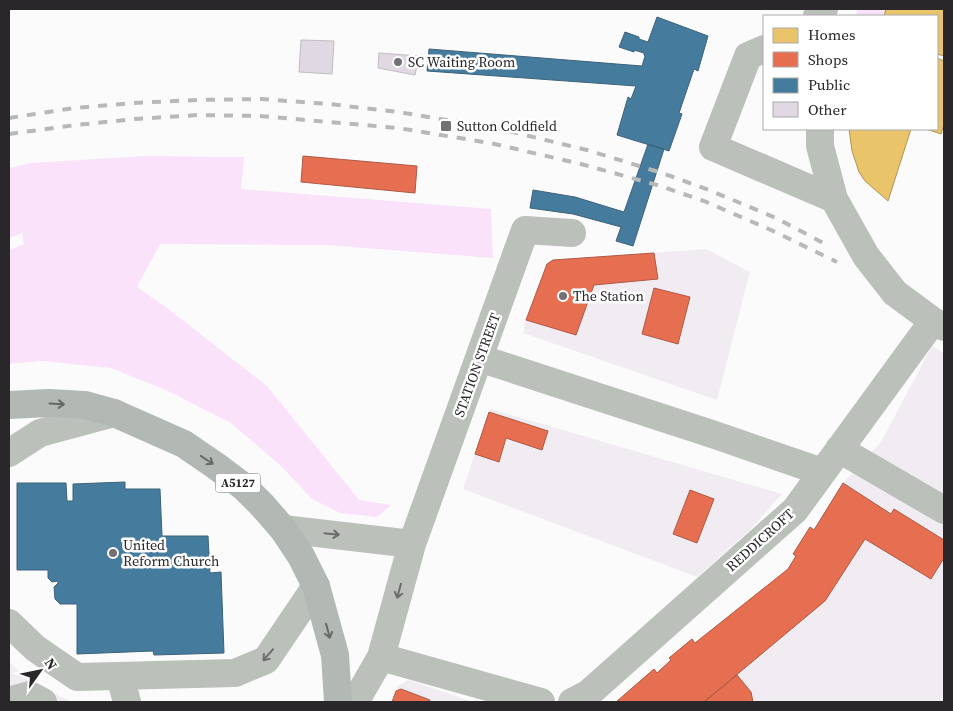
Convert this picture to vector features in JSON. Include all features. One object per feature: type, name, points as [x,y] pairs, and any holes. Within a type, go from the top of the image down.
[{"type":"main road","name":"A5127","points":[[9,405],[49,403],[85,405],[114,413],[184,444],[244,487],[284,529],[301,556],[316,586],[335,655],[338,702]]},
{"type":"street","points":[[763,48],[748,56],[713,147],[834,199]]},
{"type":"street","points":[[820,130],[820,146],[834,199],[866,256],[895,293],[938,324]]},
{"type":"street","name":"STATION STREET","points":[[355,702],[381,657],[412,544],[525,230],[572,233]]},
{"type":"street","name":"REDDICROFT","points":[[572,702],[589,692],[795,510],[839,449],[938,324]]},
{"type":"street","points":[[479,358],[822,472]]},
{"type":"street","points":[[9,453],[40,433],[114,413]]},
{"type":"street","points":[[839,449],[944,510]]},
{"type":"street","points":[[284,529],[412,544]]},
{"type":"street","points":[[9,623],[35,648],[77,677],[235,673],[266,660],[316,586]]},
{"type":"street","points":[[381,657],[541,702]]},
{"type":"street","points":[[120,676],[127,702]]},
{"type":"street","points":[[15,699],[30,695],[42,702]]},
{"type":"shaded area","points":[[857,9],[886,9],[884,15],[856,15]]},
{"type":"shaded area","points":[[145,156],[244,157],[241,189],[491,209],[493,258],[326,245],[160,244],[137,287],[267,386],[359,500],[391,505],[377,517],[340,513],[312,499],[282,467],[231,423],[168,391],[111,368],[42,361],[9,364],[9,250],[24,244],[22,233],[9,238],[9,168],[31,163]]},
{"type":"shaded area","name":"The Station","points":[[706,249],[750,272],[717,400],[523,333],[547,264],[553,260]]},
{"type":"shaded area","points":[[932,346],[944,353],[944,702],[616,702],[654,669],[657,672],[671,661],[669,658],[692,639],[695,643],[788,569],[796,556],[793,554],[810,527],[814,529],[843,483],[881,442]]},
{"type":"shaded area","points":[[491,409],[782,494],[751,529],[697,577],[463,489]]},
{"type":"shaded area","points":[[9,661],[21,674],[73,702],[9,702]]},
{"type":"shaded area","points":[[408,680],[474,702],[392,702],[398,686]]},
{"type":"building: Homes","points":[[886,9],[944,9],[944,56],[938,54],[938,15],[884,15]]},
{"type":"building: Homes","points":[[938,58],[944,61],[944,124],[941,134],[929,130],[938,130]]},
{"type":"building: Homes","points":[[849,130],[911,130],[888,201],[865,181],[859,172],[852,151]]},
{"type":"building: Shops","points":[[303,156],[417,166],[415,193],[301,182]]},
{"type":"building: Shops","name":"The Station","points":[[654,253],[658,279],[594,285],[576,335],[526,320],[547,264],[553,260]]},
{"type":"building: Shops","points":[[654,288],[690,297],[678,344],[642,334]]},
{"type":"building: Shops","points":[[489,412],[548,431],[542,450],[506,438],[499,462],[475,454]]},
{"type":"building: Shops","points":[[843,483],[891,514],[894,509],[944,540],[944,558],[931,579],[865,539],[825,601],[704,702],[616,702],[654,669],[657,673],[671,660],[669,658],[692,639],[695,643],[788,569],[796,556],[793,554],[810,527],[814,530]]},
{"type":"building: Shops","points":[[690,490],[714,499],[697,543],[673,534]]},
{"type":"building: Shops","points":[[737,675],[751,692],[753,702],[704,702]]},
{"type":"building: Shops","points":[[401,689],[430,700],[429,702],[392,702],[396,691]]},
{"type":"building: Public","points":[[657,17],[708,36],[698,71],[694,69],[679,113],[682,114],[669,151],[617,135],[628,97],[631,99],[636,86],[427,71],[429,49],[642,66],[644,53],[619,47],[625,32],[648,42]]},
{"type":"building: Public","points":[[648,144],[664,149],[633,246],[616,241],[621,227],[573,214],[530,208],[533,190],[575,197],[624,212]]},
{"type":"building: Public","name":"United Reform Church","points":[[125,482],[125,489],[160,489],[162,536],[208,536],[210,573],[221,572],[224,653],[154,655],[153,651],[77,654],[77,604],[60,604],[55,599],[54,587],[58,581],[52,582],[48,578],[48,570],[17,570],[17,483],[66,483],[67,501],[73,501],[73,484]]},
{"type":"building: Other","points":[[301,40],[334,41],[332,74],[299,72]]},
{"type":"building: Other","name":"SC Waiting Room","points":[[379,53],[419,56],[415,75],[378,68]]},
{"type":"railway","points":[[9,118],[74,108],[133,103],[261,99],[398,112],[496,128],[587,150],[662,173],[776,218],[829,246]]},
{"type":"railway","points":[[9,134],[135,119],[198,115],[260,116],[398,128],[490,143],[581,164],[657,185],[704,201],[771,230],[837,262]]},
{"type":"place","name":"SC Waiting Room","points":[[398,62]]},
{"type":"place","name":"Sutton Coldfield","points":[[446,126]]},
{"type":"place","name":"The Station","points":[[563,296]]},
{"type":"place","name":"United Reform Church","points":[[113,553]]}]
